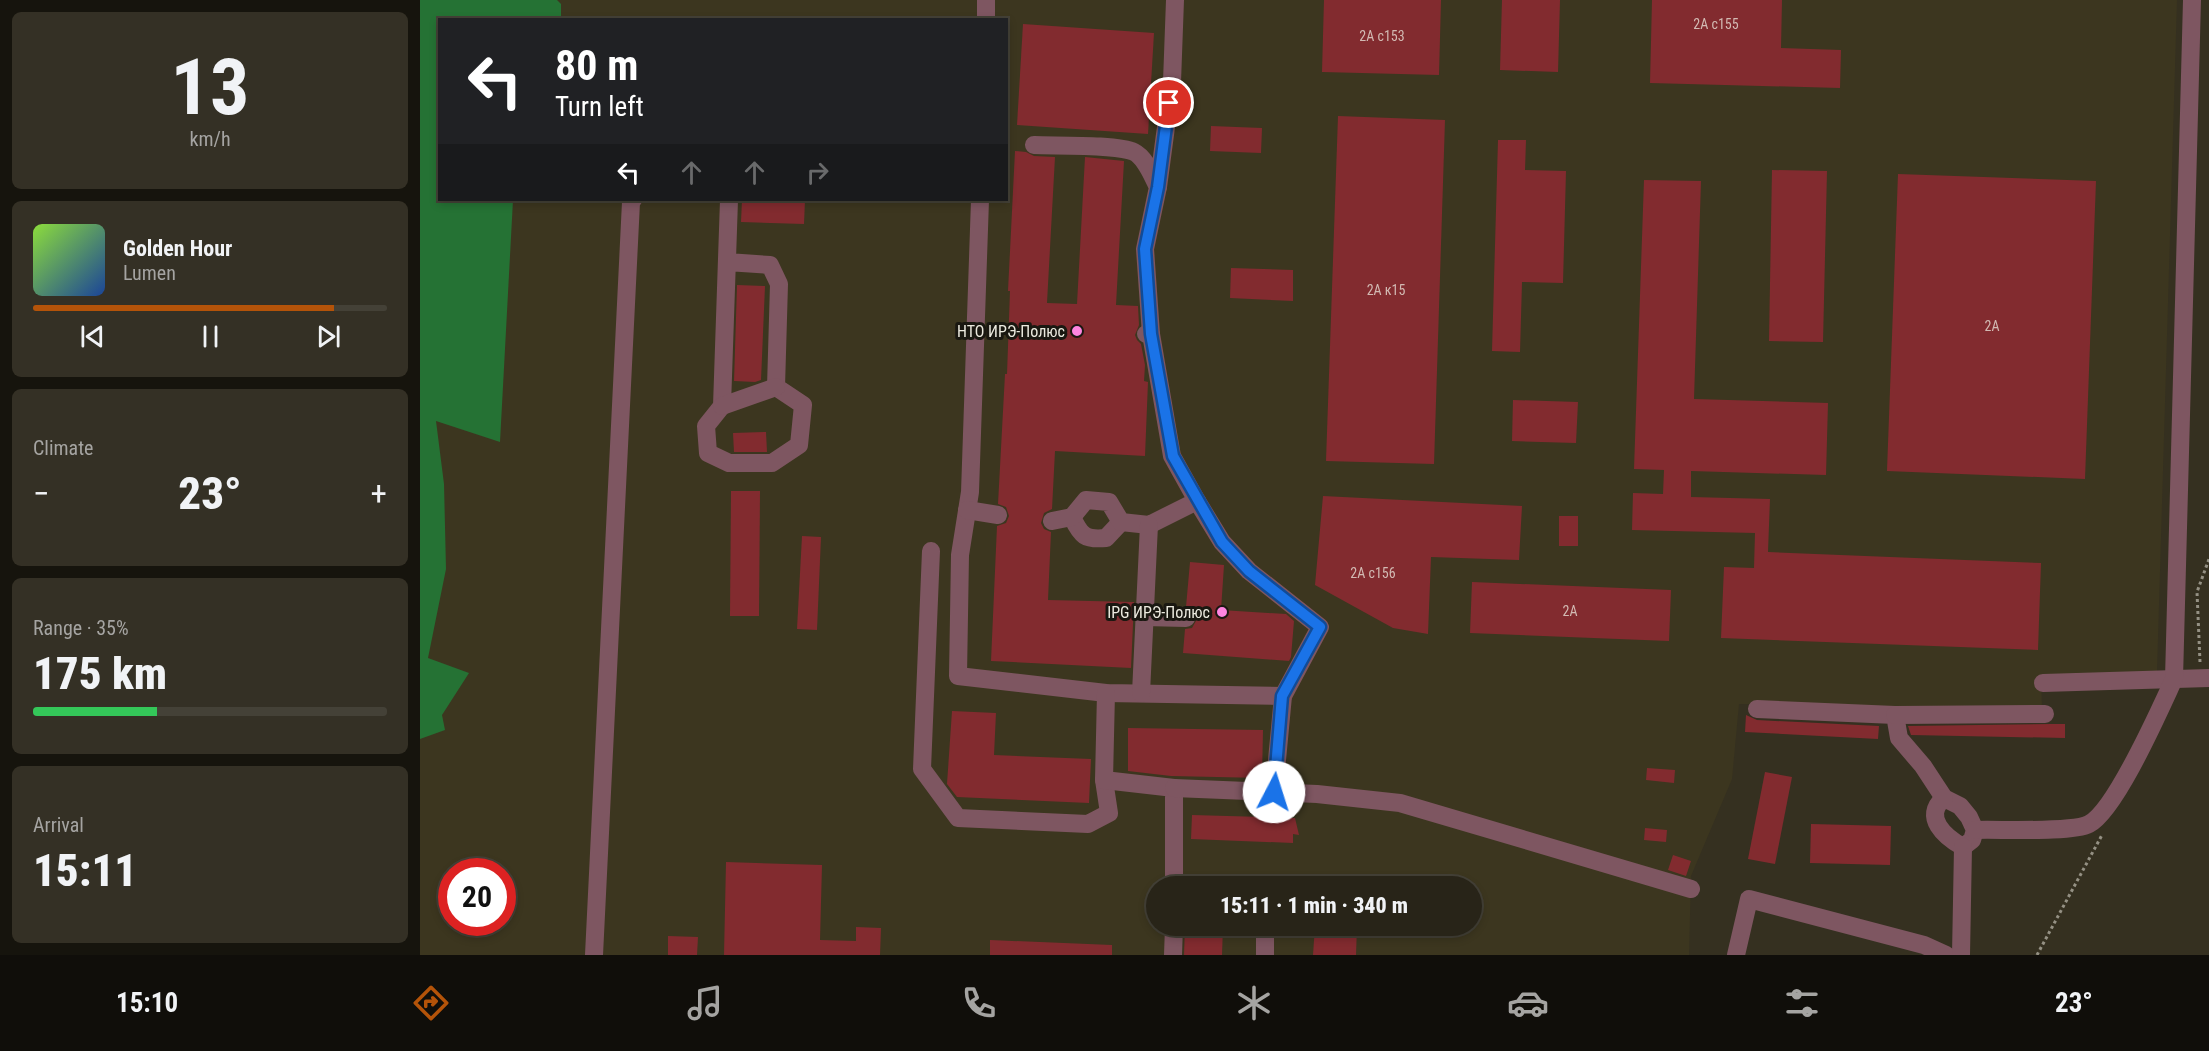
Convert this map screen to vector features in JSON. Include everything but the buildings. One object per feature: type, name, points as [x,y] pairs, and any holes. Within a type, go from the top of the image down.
[{"type":"street","points":[[986,0],[986,18]]},
{"type":"street","points":[[1174,0],[1172,82],[1158,187],[1145,249],[1148,334],[1173,456],[1197,501],[1222,542],[1249,571],[1320,627],[1282,696],[1274,792]]},
{"type":"street","points":[[1975,830],[2069,828],[2088,825],[2101,816],[2132,764],[2174,679],[2192,0]]},
{"type":"street","points":[[1034,145],[1106,148],[1134,152],[1145,163],[1158,187]]},
{"type":"street","points":[[594,955],[632,201]]},
{"type":"street","points":[[722,406],[729,201]]},
{"type":"street","points":[[980,201],[970,492],[960,555],[958,676],[1106,693],[1282,696]]},
{"type":"street","points":[[727,262],[770,265],[779,284],[776,387]]},
{"type":"street","points":[[776,387],[803,405],[799,445],[772,463],[729,463],[708,453],[705,426],[722,406],[776,387]]},
{"type":"street","points":[[1052,521],[1072,517],[1086,500],[1109,502],[1121,522]]},
{"type":"street","points":[[1121,522],[1149,525],[1197,501]]},
{"type":"street","points":[[967,510],[998,515]]},
{"type":"street","points":[[1072,517],[1079,533],[1092,539],[1106,538],[1121,522]]},
{"type":"street","points":[[1141,693],[1149,525]]},
{"type":"street","points":[[931,551],[922,769],[958,818],[1088,824],[1109,813],[1104,780],[1106,693]]},
{"type":"street","points":[[1144,617],[1186,618]]},
{"type":"street","points":[[2043,683],[2205,678]]},
{"type":"street","points":[[1757,709],[1895,715],[2045,714]]},
{"type":"street","points":[[1895,715],[1899,738],[1923,766],[1944,798],[1960,806],[1969,817],[1975,830],[1972,840],[1963,847]]},
{"type":"street","points":[[1104,780],[1174,788],[1317,794],[1400,802],[1691,889]]},
{"type":"street","points":[[1174,788],[1174,876]]},
{"type":"street","points":[[1944,798],[1937,804],[1935,813],[1938,826],[1946,838],[1963,847]]},
{"type":"street","points":[[1961,955],[1963,847]]},
{"type":"street","points":[[1736,955],[1749,899],[1924,945],[1946,955]]},
{"type":"street","points":[[1173,955],[1174,936]]},
{"type":"street","points":[[1265,936],[1265,955]]},
{"type":"path","points":[[2205,678],[2197,591],[2209,559]]},
{"type":"shaded area","points":[[420,0],[2177,0],[2157,672],[2041,676],[2042,709],[1739,704],[1732,779],[1691,876],[1689,955],[420,955]]},
{"type":"green space","points":[[420,0],[557,0],[561,4],[561,18],[438,18],[438,201],[513,201],[500,442],[436,421],[444,484],[446,569],[428,658],[469,673],[442,715],[445,730],[420,739]]},
{"type":"place","name":"НТО ИРЭ-Полюс","points":[[1077,331]]},
{"type":"place","name":"IPG ИРЭ-Полюс","points":[[1222,612]]},
{"type":"route","points":[[1169,103],[1158,187],[1145,249],[1151,334],[1173,456],[1222,542],[1249,571],[1320,627],[1282,696],[1274,792]]}]
